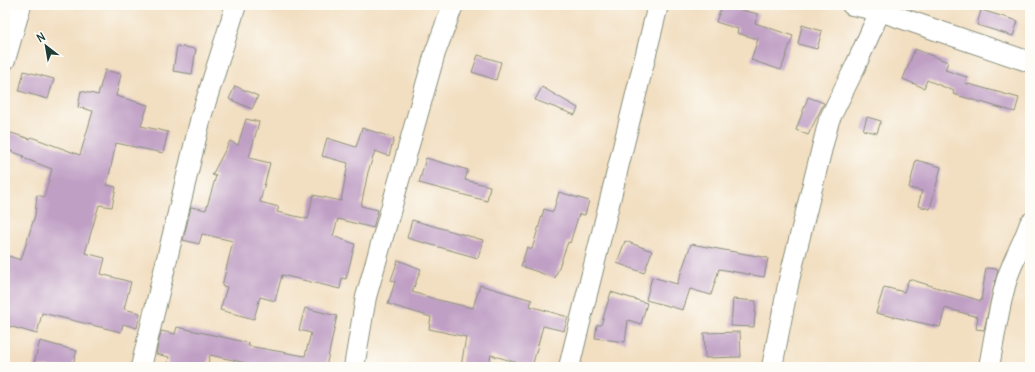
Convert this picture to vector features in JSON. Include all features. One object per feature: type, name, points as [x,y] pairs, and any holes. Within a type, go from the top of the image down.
[{"type":"street","points":[[5,60],[20,5]]},
{"type":"street","points":[[141,367],[201,117],[236,5]]},
{"type":"street","points":[[354,367],[366,297],[435,53],[453,5]]},
{"type":"street","points":[[569,367],[658,5]]},
{"type":"street","points":[[852,5],[880,11],[1030,62]]},
{"type":"street","points":[[772,367],[789,280],[829,120],[880,11]]},
{"type":"street","points":[[989,367],[1005,285],[1016,254],[1030,224]]},
{"type":"building","points":[[722,5],[758,14],[755,23],[793,36],[781,70],[751,60],[758,39],[737,33],[738,29],[716,22]]},
{"type":"building","points":[[981,10],[1018,21],[1013,36],[977,25]]},
{"type":"building","points":[[802,25],[822,31],[817,49],[798,44]]},
{"type":"building","points":[[177,46],[196,49],[192,74],[173,71]]},
{"type":"building","points":[[915,49],[948,62],[945,70],[967,77],[965,83],[1019,98],[1015,112],[953,94],[954,91],[927,80],[924,88],[903,79]]},
{"type":"building","points":[[478,55],[501,62],[496,80],[472,72]]},
{"type":"building","points":[[105,70],[121,74],[116,96],[148,105],[141,126],[168,132],[163,153],[116,143],[107,185],[116,187],[112,207],[99,205],[85,253],[105,258],[101,274],[131,282],[124,309],[140,313],[137,328],[123,324],[121,332],[42,313],[37,334],[5,325],[5,255],[21,260],[35,215],[37,195],[44,197],[52,169],[23,158],[24,156],[5,149],[5,131],[30,139],[31,137],[80,155],[93,111],[78,107],[81,91],[98,95]]},
{"type":"building","points":[[24,71],[54,79],[48,99],[19,91]]},
{"type":"building","points":[[235,86],[258,96],[252,109],[229,99]]},
{"type":"building","points":[[542,87],[578,108],[575,115],[535,100]]},
{"type":"building","points":[[808,97],[824,103],[808,135],[796,130]]},
{"type":"building","points":[[867,117],[881,121],[877,133],[863,130]]},
{"type":"building","points":[[246,119],[259,122],[249,158],[270,163],[260,202],[279,207],[277,212],[308,219],[313,195],[341,201],[348,163],[322,156],[327,138],[356,147],[362,128],[394,138],[389,156],[375,151],[368,172],[361,206],[378,210],[373,228],[338,219],[333,236],[355,244],[346,279],[342,278],[340,289],[282,275],[275,301],[260,297],[254,319],[220,310],[227,287],[222,286],[233,241],[202,234],[199,244],[183,240],[191,207],[206,210],[216,176],[212,175],[230,141],[238,145]]},
{"type":"building","points":[[426,158],[468,170],[465,180],[490,186],[487,201],[419,183]]},
{"type":"building","points":[[916,160],[941,167],[930,209],[918,206],[922,191],[909,188]]},
{"type":"building","points":[[559,192],[589,201],[585,215],[579,214],[570,243],[568,242],[555,278],[521,266],[527,247],[532,249],[544,209],[553,212]]},
{"type":"building","points":[[412,220],[483,240],[478,258],[407,238]]},
{"type":"building","points":[[625,241],[652,251],[644,273],[617,263]]},
{"type":"building","points":[[691,244],[768,258],[764,277],[719,269],[711,295],[690,289],[683,310],[646,300],[652,277],[677,284]]},
{"type":"building","points":[[398,260],[421,269],[412,292],[473,308],[480,285],[532,300],[530,306],[568,317],[564,331],[543,326],[532,367],[491,355],[488,367],[461,367],[466,337],[429,329],[431,317],[388,304],[395,282],[391,280]]},
{"type":"building","points":[[986,268],[998,269],[984,330],[976,329],[978,317],[945,308],[940,327],[876,313],[884,287],[904,292],[909,279],[981,301]]},
{"type":"building","points":[[611,292],[647,303],[641,324],[628,320],[625,342],[595,338],[597,325],[601,325]]},
{"type":"building","points":[[733,299],[756,301],[754,327],[731,326]]},
{"type":"building","points":[[305,308],[337,316],[326,367],[246,367],[246,363],[210,355],[207,367],[167,367],[169,357],[156,354],[161,331],[175,334],[177,327],[249,343],[248,346],[305,356],[311,333],[299,330]]},
{"type":"building","points":[[740,332],[741,357],[705,358],[704,333]]},
{"type":"building","points":[[40,341],[77,351],[72,367],[33,367]]}]
